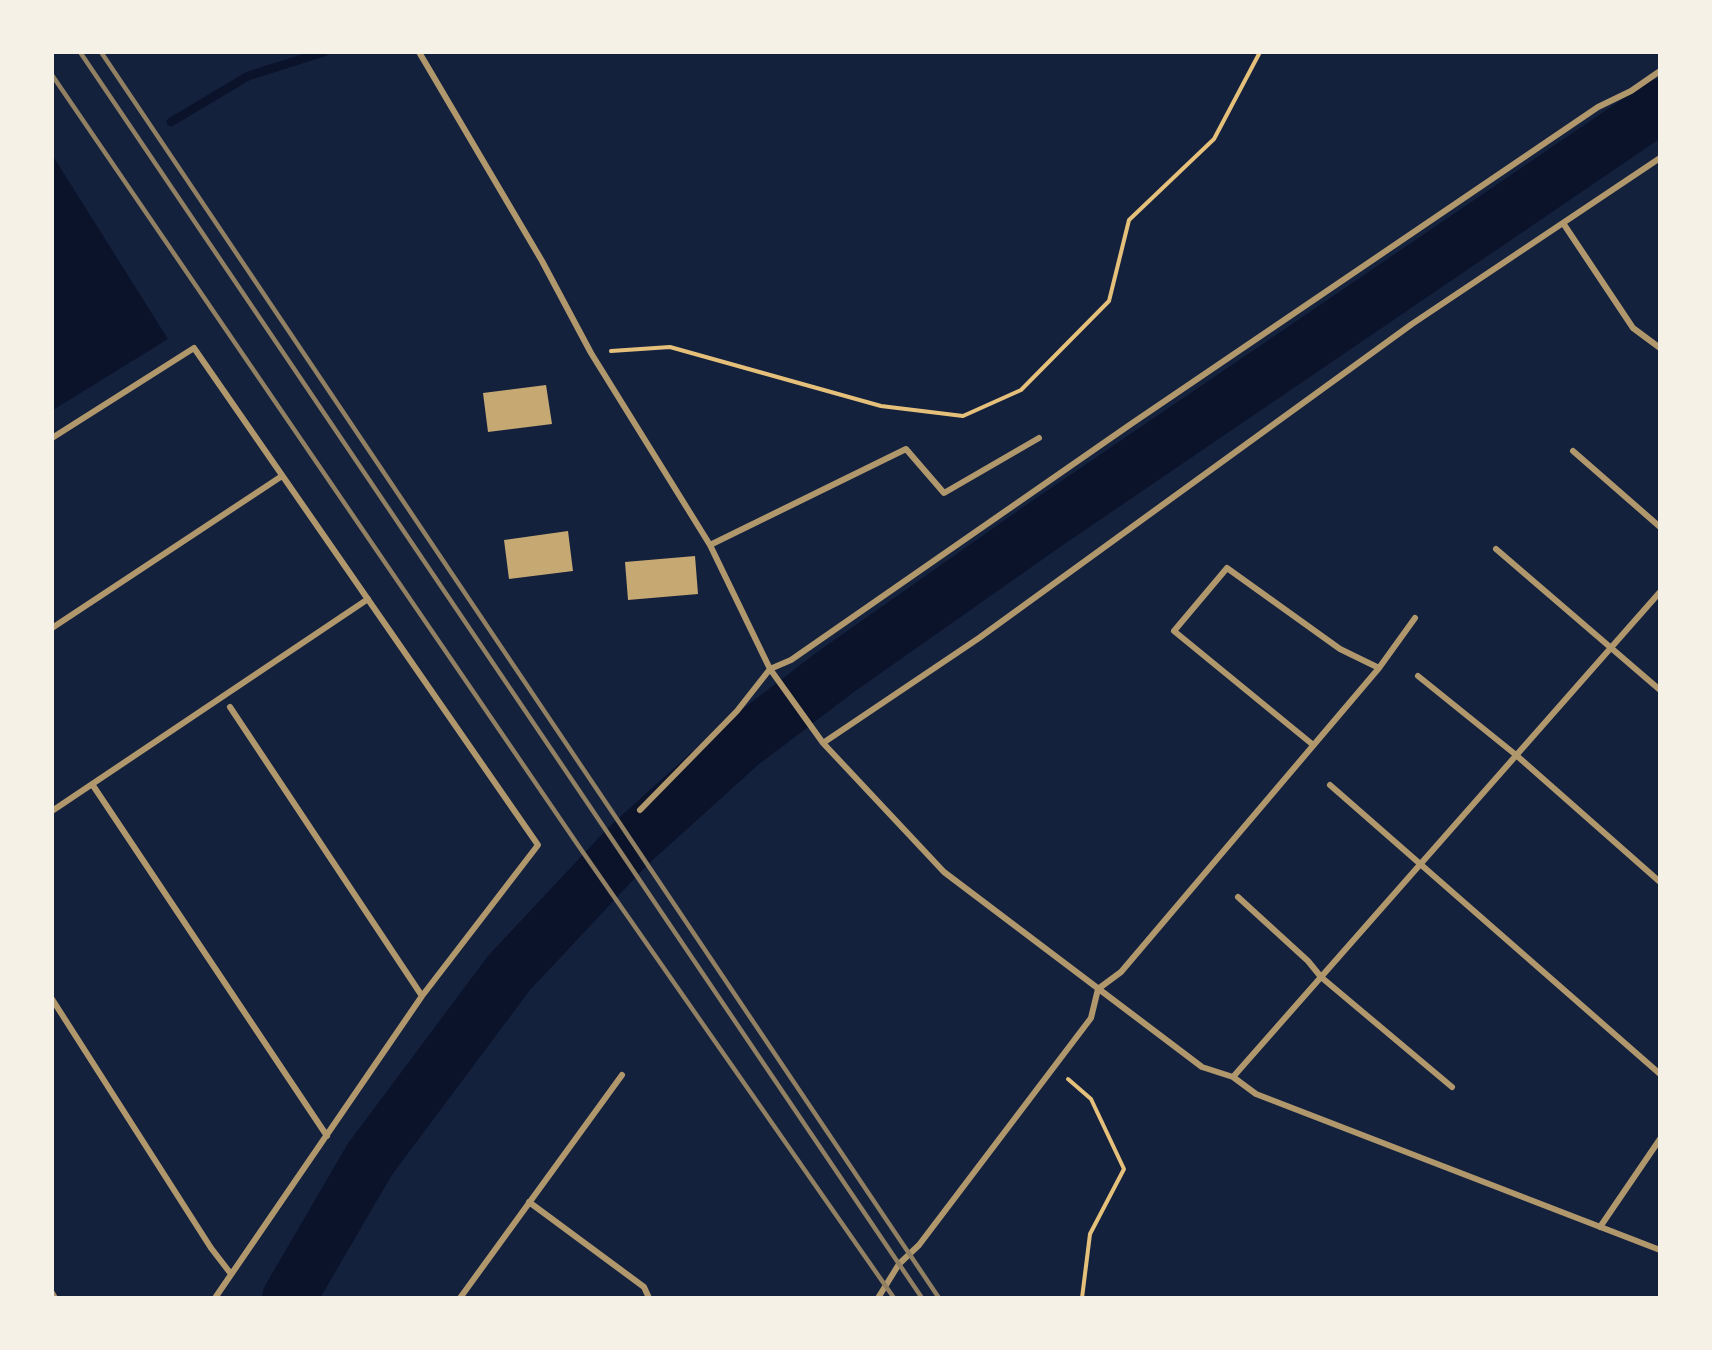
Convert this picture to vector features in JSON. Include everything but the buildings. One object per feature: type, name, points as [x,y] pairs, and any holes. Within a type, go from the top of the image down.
[{"type":"street","points":[[419,52],[542,261],[591,353],[710,545],[770,669],[823,743],[944,872],[1202,1067],[1233,1077],[1256,1094],[1659,1250]]},
{"type":"street","points":[[639,810],[736,711],[770,669],[791,660],[1131,424],[1598,107],[1631,91],[1659,71]]},
{"type":"street","points":[[823,743],[979,638],[1412,324],[1659,158]]},
{"type":"street","points":[[1563,223],[1633,328],[1659,348]]},
{"type":"street","points":[[52,438],[194,348],[538,845],[422,996],[215,1298]]},
{"type":"street","points":[[710,545],[906,449],[944,493],[1039,438]]},
{"type":"street","points":[[1573,451],[1659,527]]},
{"type":"street","points":[[52,628],[282,476]]},
{"type":"street","points":[[1496,549],[1659,690]]},
{"type":"street","points":[[1312,744],[1174,631],[1227,568],[1340,649],[1379,668]]},
{"type":"street","points":[[1233,1077],[1659,592]]},
{"type":"street","points":[[52,811],[368,599]]},
{"type":"street","points":[[878,1298],[899,1264],[919,1245],[1091,1018],[1098,989],[1121,972],[1312,744],[1379,668],[1415,618]]},
{"type":"street","points":[[1418,676],[1516,754],[1659,882]]},
{"type":"street","points":[[230,707],[422,996]]},
{"type":"street","points":[[92,784],[327,1136]]},
{"type":"street","points":[[1330,785],[1659,1074]]},
{"type":"street","points":[[1238,897],[1308,961],[1321,976],[1452,1087]]},
{"type":"street","points":[[52,999],[211,1248],[231,1274]]},
{"type":"street","points":[[460,1298],[622,1075]]},
{"type":"street","points":[[1600,1227],[1659,1139]]},
{"type":"street","points":[[529,1202],[644,1287],[649,1298]]},
{"type":"street","points":[[52,1293],[55,1298]]},
{"type":"path","points":[[591,353],[670,347],[881,406],[963,416],[1021,390],[1109,301],[1128,219],[1214,139],[1260,52]]},
{"type":"path","points":[[1053,1067],[1091,1099],[1125,1169],[1090,1234],[1082,1298]]},
{"type":"water","points":[[53,156],[168,339],[52,410]]},
{"type":"waterway","points":[[171,122],[248,76],[324,52]]},
{"type":"waterway","points":[[289,1298],[370,1159],[509,973],[627,847],[741,744],[837,671],[1046,524],[1660,106]]},
{"type":"railway","points":[[80,52],[922,1298]]},
{"type":"railway","points":[[101,52],[939,1298]]},
{"type":"railway","points":[[52,75],[580,848],[894,1298]]}]
